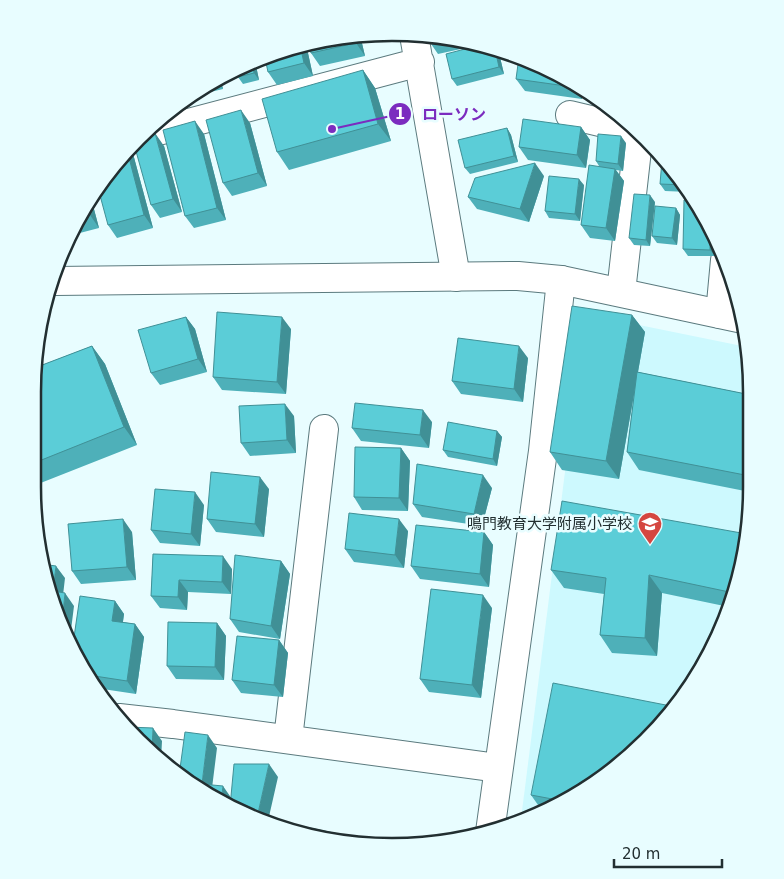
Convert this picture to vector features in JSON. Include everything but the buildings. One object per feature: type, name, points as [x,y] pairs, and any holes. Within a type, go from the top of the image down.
[{"type":"street","points":[[416,42],[456,277]]},
{"type":"street","points":[[157,131],[420,62]]},
{"type":"street","points":[[570,115],[622,127]]},
{"type":"street","points":[[621,292],[637,141]]},
{"type":"street","points":[[59,281],[518,276],[561,280],[731,316],[729,293]]},
{"type":"street","points":[[491,823],[543,451],[561,280]]},
{"type":"street","points":[[288,739],[324,429]]},
{"type":"street","points":[[129,719],[498,768]]},
{"type":"shaded area","name":"鳴門教育大学附属小学校","points":[[585,314],[740,346],[743,392],[743,487],[740,533],[731,578],[707,642],[684,682],[670,701],[623,751],[587,779],[547,802],[522,813]]},
{"type":"place","name":"ローソン","points":[[332,129]]},
{"type":"place","name":"鳴門教育大学附属小学校","points":[[650,545]]}]
